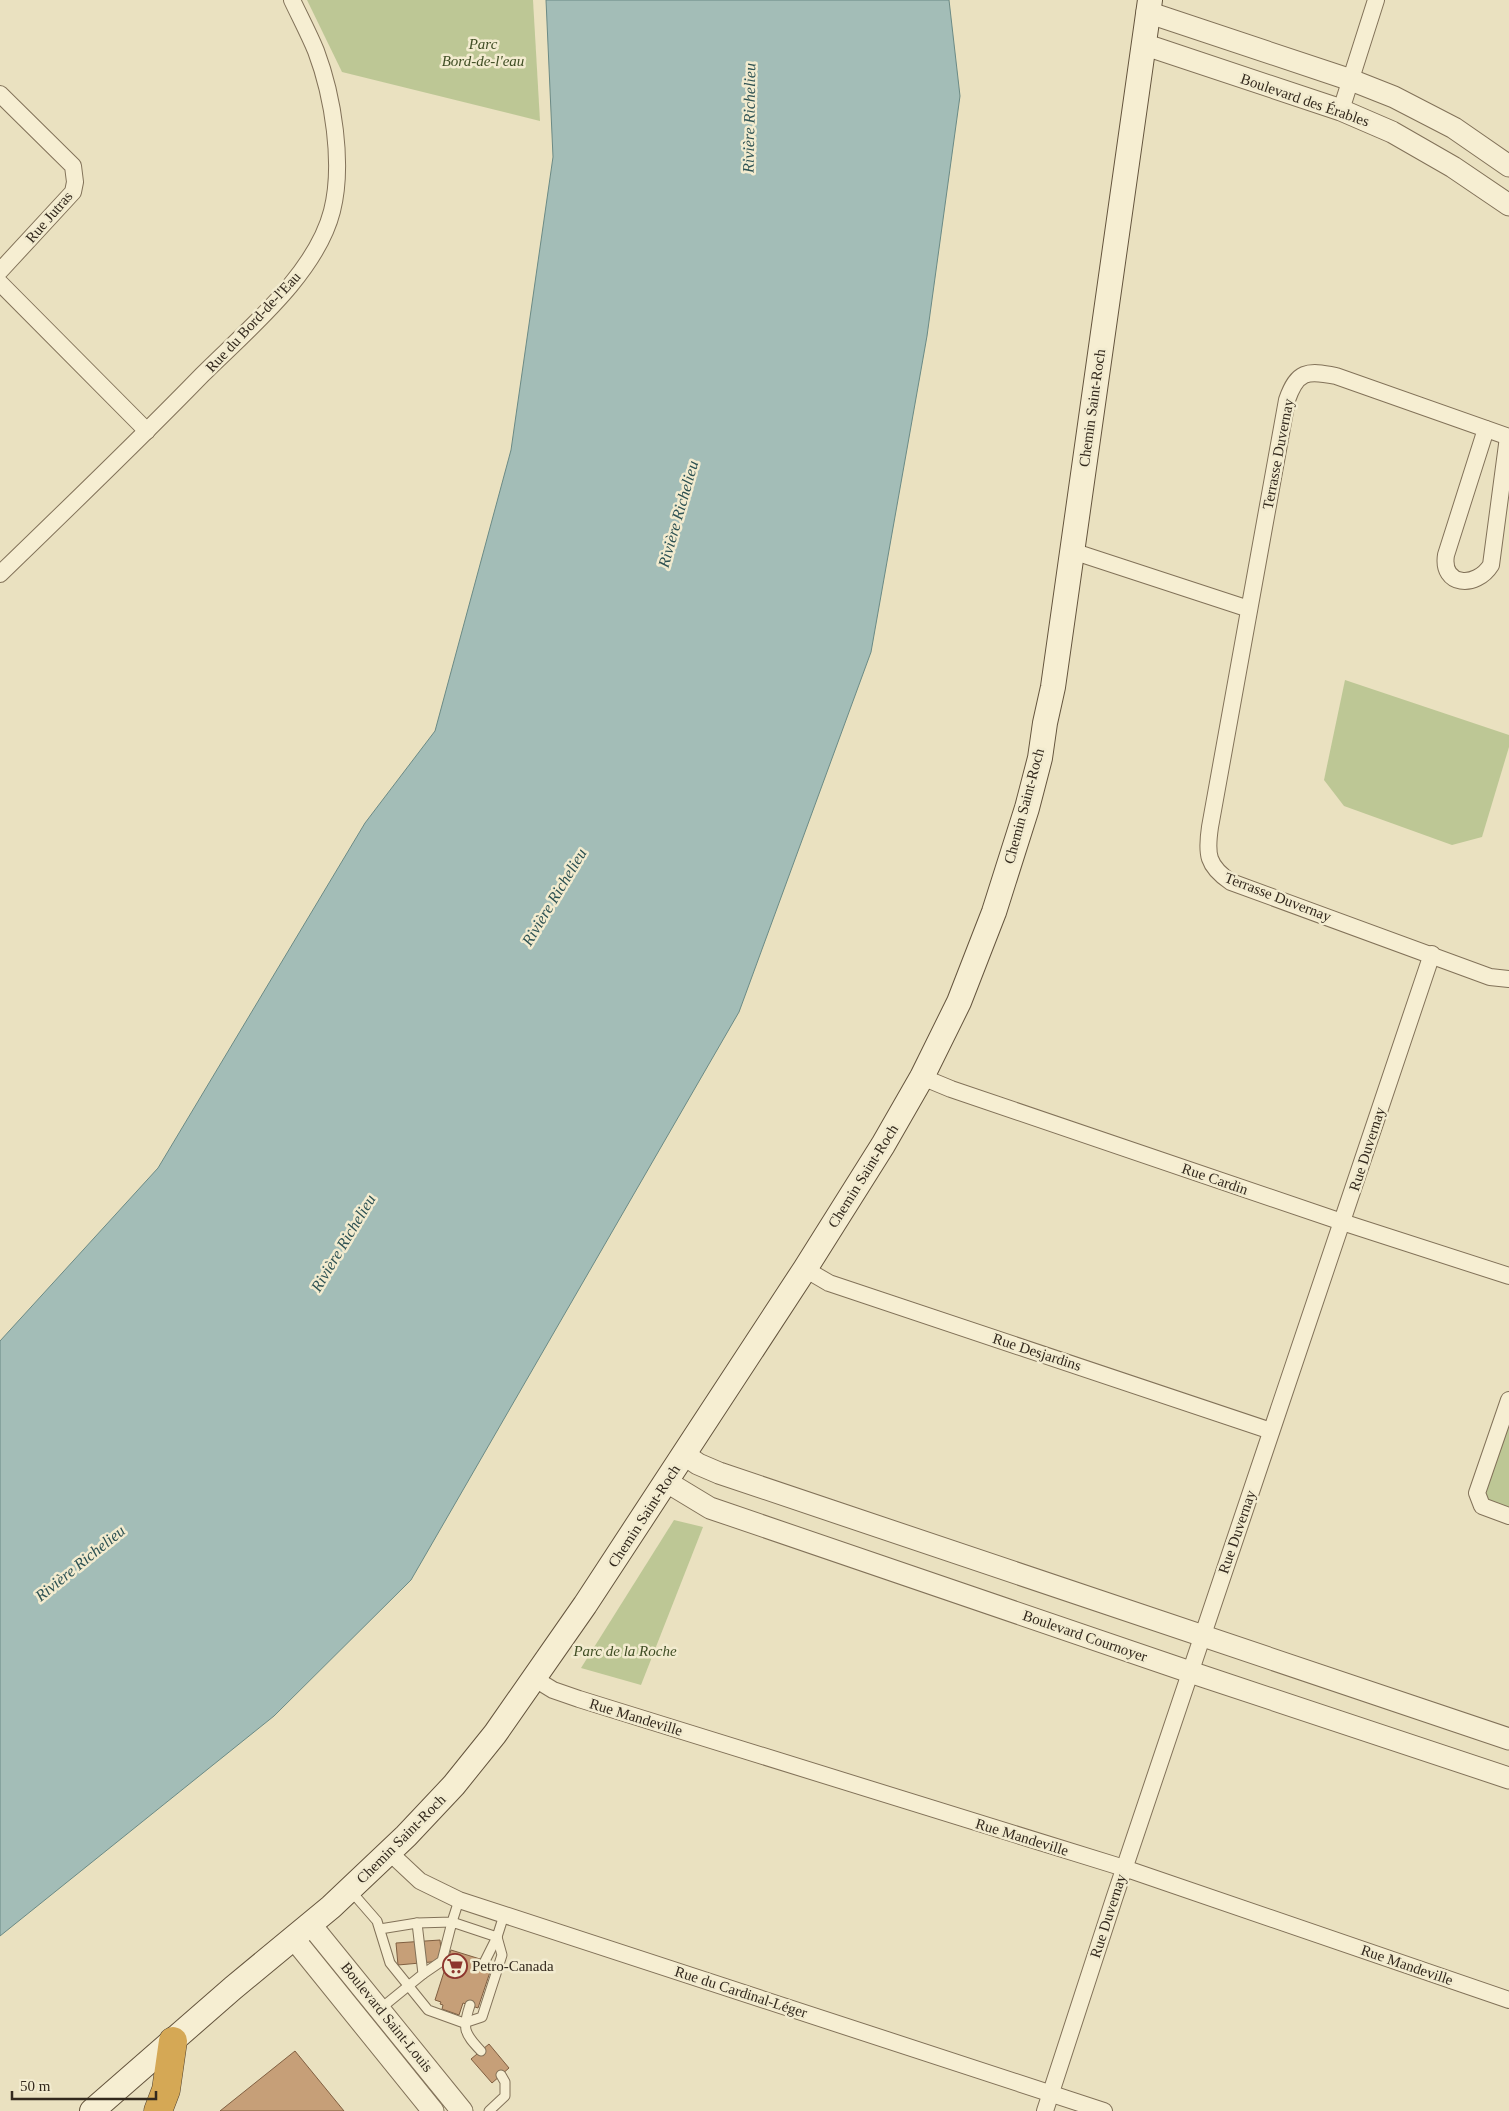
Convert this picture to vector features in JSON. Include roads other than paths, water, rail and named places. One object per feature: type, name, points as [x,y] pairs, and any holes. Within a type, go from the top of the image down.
[{"type":"highway","points":[[158,2111],[166,2090],[173,2041]]},
{"type":"main road","name":"Chemin Saint-Roch","points":[[92,2111],[240,1982],[303,1932],[389,1852],[441,1799],[474,1761],[535,1679],[685,1455],[883,1145],[922,1077],[947,1027],[975,962],[1027,808],[1040,758],[1053,687],[1149,6]]},
{"type":"street","name":"Rue du Bord-de-l'Eau","points":[[0,574],[147,431],[294,282],[322,240],[332,210],[337,167],[332,108],[316,52],[292,0]]},
{"type":"street","points":[[1341,110],[1376,0]]},
{"type":"street","points":[[1149,6],[1394,97],[1454,128],[1509,166]]},
{"type":"street","name":"Boulevard des Érables","points":[[1143,44],[1341,110],[1392,132],[1453,167],[1509,205]]},
{"type":"street","name":"Rue Jutras","points":[[0,94],[72,166],[75,182],[73,192],[0,271]]},
{"type":"street","points":[[0,283],[147,431]]},
{"type":"street","name":"Terrasse Duvernay","points":[[1486,429],[1444,566],[1448,573],[1455,578],[1466,581],[1478,579],[1485,574],[1491,564],[1509,437],[1336,376],[1317,372],[1302,374],[1292,384],[1287,400],[1249,609],[1210,827],[1208,853],[1211,864],[1218,874],[1231,882],[1432,954],[1490,977],[1509,979]]},
{"type":"street","points":[[1072,551],[1249,609]]},
{"type":"street","name":"Rue Duvernay","points":[[1045,2111],[1124,1868],[1432,954]]},
{"type":"street","name":"Rue Cardin","points":[[922,1077],[951,1089],[1342,1222],[1509,1276]]},
{"type":"street","name":"Rue Desjardins","points":[[805,1269],[829,1283],[1271,1430]]},
{"type":"street","points":[[1509,1400],[1477,1493],[1482,1506],[1509,1516]]},
{"type":"street","points":[[685,1455],[698,1464],[719,1474],[1509,1739]]},
{"type":"street","name":"Boulevard Cournoyer","points":[[667,1482],[710,1508],[1190,1672],[1509,1778]]},
{"type":"street","name":"Rue Mandeville","points":[[535,1679],[553,1690],[579,1700],[1124,1868],[1509,2000]]},
{"type":"street","name":"Rue du Cardinal-Léger","points":[[389,1852],[420,1882],[459,1900],[1104,2111]]},
{"type":"street","name":"Boulevard Saint-Louis","points":[[303,1932],[380,2008],[462,2111]]},
{"type":"street","name":"Boulevard Saint-Louis","points":[[303,1932],[433,2111]]},
{"type":"lane","points":[[349,1889],[377,1921],[390,1963],[428,2010],[464,2023],[482,2017],[502,1954],[497,1936]]},
{"type":"lane","points":[[380,2008],[442,1961],[459,1900]]},
{"type":"lane","points":[[485,1961],[497,1936],[504,1914]]},
{"type":"lane","points":[[380,1929],[416,1923],[452,1922],[497,1936]]},
{"type":"lane","points":[[416,1923],[423,1974]]},
{"type":"lane","points":[[470,2005],[464,2023],[469,2039],[481,2051]]},
{"type":"lane","points":[[489,2111],[504,2096],[506,2082],[501,2075]]},
{"type":"water","name":"Rivière Richelieu","points":[[546,0],[949,0],[960,96],[927,336],[871,652],[739,1012],[411,1580],[274,1716],[0,1936],[0,1341],[158,1168],[365,823],[435,731],[511,450],[553,157]]},
{"type":"place","name":"Petro-Canada","points":[[455,1966]]},
{"type":"park label","name":"Parc Bord-de-l'eau","points":[[483,52]]},
{"type":"park label","name":"Parc de la Roche","points":[[625,1651]]}]
